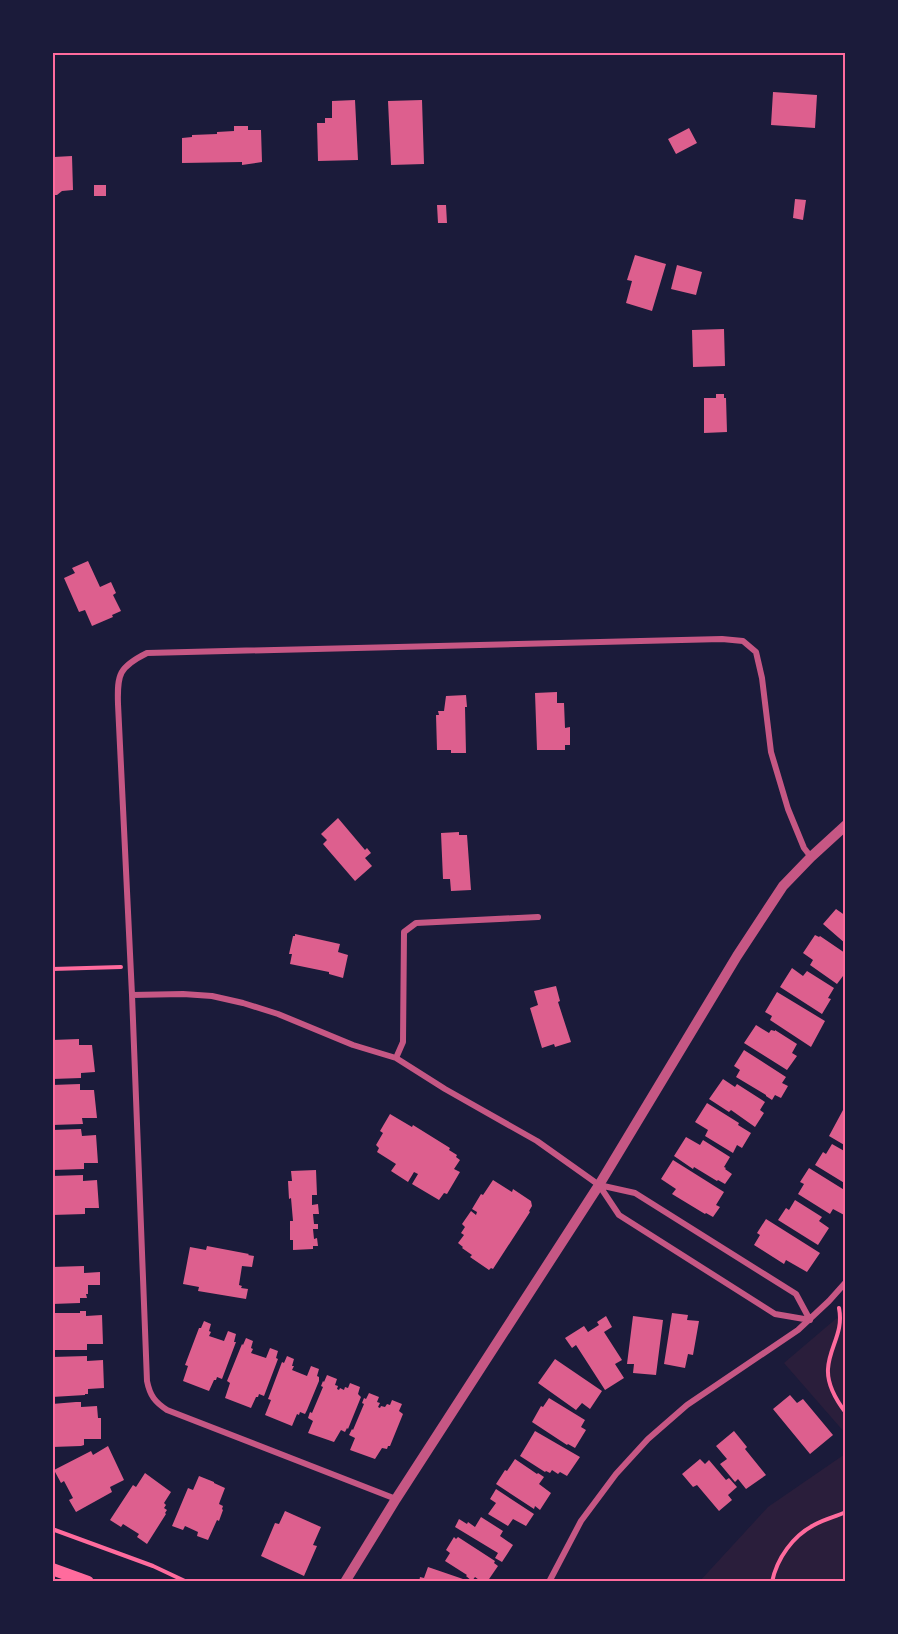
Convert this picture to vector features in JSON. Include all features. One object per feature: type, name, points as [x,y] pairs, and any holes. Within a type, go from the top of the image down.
[{"type":"main road","points":[[52,1569],[88,1581]]},
{"type":"street","points":[[396,1499],[174,1413],[156,1403],[150,1392],[147,1381],[117,683],[123,669],[133,660],[147,653],[722,639],[743,641],[756,652],[762,678],[771,752],[788,809],[804,848],[811,857]]},
{"type":"street","points":[[345,1581],[599,1185],[737,956],[783,886],[846,825]]},
{"type":"street","points":[[396,1058],[403,1042],[404,933],[416,923],[538,917]]},
{"type":"street","points":[[132,994],[212,996],[278,1014],[353,1045],[396,1058],[445,1089],[537,1141],[599,1185],[619,1215],[775,1314],[810,1320]]},
{"type":"street","points":[[599,1185],[635,1193],[796,1294],[810,1320]]},
{"type":"street","points":[[549,1581],[581,1521],[616,1474],[648,1439],[687,1405],[786,1339],[810,1320],[846,1282]]},
{"type":"path","points":[[52,969],[130,967]]},
{"type":"path","points":[[832,1298],[838,1304],[841,1320],[829,1361],[829,1379],[831,1389],[846,1413]]},
{"type":"path","points":[[772,1581],[780,1560],[796,1538],[816,1524],[846,1512]]},
{"type":"path","points":[[52,1529],[187,1581]]},
{"type":"shaded area","points":[[845,1311],[845,1433],[784,1363]]},
{"type":"shaded area","points":[[845,1454],[845,1581],[699,1582],[768,1507]]},
{"type":"building","points":[[773,92],[817,95],[815,128],[771,125]]},
{"type":"building","points":[[355,100],[358,160],[318,161],[317,123],[325,123],[325,118],[332,118],[332,101]]},
{"type":"building","points":[[422,100],[424,164],[391,165],[388,101]]},
{"type":"building","points":[[234,126],[248,126],[248,130],[261,130],[262,162],[242,165],[242,162],[182,163],[182,138],[234,131]]},
{"type":"building","points":[[689,128],[697,143],[676,154],[668,139]]},
{"type":"building","points":[[72,156],[73,190],[52,195],[52,159]]},
{"type":"building","points":[[94,185],[106,185],[106,196],[94,196]]},
{"type":"building","points":[[795,199],[806,200],[803,220],[793,218]]},
{"type":"building","points":[[437,205],[446,205],[447,223],[438,223]]},
{"type":"building","points":[[635,255],[666,264],[652,311],[626,303],[632,281],[627,280]]},
{"type":"building","points":[[677,265],[702,272],[696,295],[671,289]]},
{"type":"building","points":[[724,329],[725,366],[693,367],[692,330]]},
{"type":"building","points":[[716,394],[724,394],[726,398],[727,432],[704,433],[704,398],[716,398]]},
{"type":"building","points":[[88,561],[100,587],[111,582],[116,593],[113,595],[121,611],[92,626],[85,610],[79,612],[64,578],[75,573],[72,568]]},
{"type":"building","points":[[557,692],[557,703],[564,703],[565,728],[570,727],[570,745],[565,745],[565,750],[537,750],[535,693]]},
{"type":"building","points":[[466,695],[466,753],[437,750],[436,715],[439,715],[438,711],[444,711],[446,696]]},
{"type":"building","points":[[338,818],[365,850],[367,848],[371,853],[365,858],[372,866],[355,881],[323,844],[327,840],[321,834]]},
{"type":"building","points":[[459,832],[459,835],[467,835],[471,890],[451,891],[450,879],[443,879],[441,833]]},
{"type":"building","points":[[836,909],[846,916],[846,944],[823,924]]},
{"type":"building","points":[[295,934],[340,944],[338,952],[348,955],[343,978],[329,974],[329,972],[290,964],[292,954],[289,954]]},
{"type":"building","points":[[815,935],[845,953],[846,978],[843,976],[837,984],[810,965],[813,960],[803,953]]},
{"type":"building","points":[[792,968],[803,976],[807,971],[834,988],[828,998],[831,999],[822,1014],[780,987]]},
{"type":"building","points":[[556,986],[560,1001],[558,1002],[571,1042],[542,1048],[530,1008],[538,1005],[534,991]]},
{"type":"building","points":[[777,992],[825,1021],[811,1047],[770,1020],[772,1016],[765,1012]]},
{"type":"building","points":[[756,1025],[769,1033],[775,1030],[797,1044],[792,1053],[797,1056],[787,1070],[744,1043]]},
{"type":"building","points":[[79,1039],[79,1045],[92,1045],[95,1072],[81,1073],[81,1078],[52,1079],[52,1040]]},
{"type":"building","points":[[744,1050],[786,1077],[782,1083],[788,1086],[781,1098],[775,1095],[772,1100],[736,1077],[740,1070],[734,1066]]},
{"type":"building","points":[[723,1079],[735,1087],[737,1084],[765,1102],[760,1110],[764,1113],[755,1127],[731,1110],[729,1112],[709,1099]]},
{"type":"building","points":[[80,1084],[80,1090],[94,1090],[97,1118],[82,1118],[83,1124],[52,1125],[52,1085]]},
{"type":"building","points":[[707,1103],[751,1133],[742,1148],[737,1145],[733,1153],[705,1136],[708,1130],[695,1122]]},
{"type":"building","points":[[843,1110],[846,1112],[846,1146],[829,1136]]},
{"type":"building","points":[[390,1114],[450,1148],[449,1150],[460,1160],[454,1169],[460,1172],[447,1194],[444,1193],[439,1200],[412,1184],[418,1174],[414,1172],[408,1182],[391,1171],[396,1164],[377,1152],[379,1148],[376,1145],[383,1133],[380,1131]]},
{"type":"building","points":[[81,1129],[82,1136],[96,1135],[98,1163],[84,1163],[84,1169],[52,1170],[52,1130]]},
{"type":"building","points":[[686,1137],[700,1145],[703,1140],[730,1157],[724,1167],[732,1174],[725,1184],[694,1167],[693,1169],[674,1156]]},
{"type":"building","points":[[832,1144],[846,1152],[846,1184],[815,1165],[823,1152],[826,1154]]},
{"type":"building","points":[[673,1160],[724,1192],[716,1205],[720,1207],[713,1217],[672,1194],[676,1189],[661,1179]]},
{"type":"building","points":[[809,1168],[846,1191],[846,1216],[833,1209],[830,1214],[798,1194],[804,1184],[800,1182]]},
{"type":"building","points":[[316,1170],[317,1195],[312,1195],[312,1205],[318,1204],[319,1214],[313,1214],[314,1224],[318,1224],[318,1229],[313,1229],[314,1239],[317,1238],[318,1246],[313,1246],[313,1249],[293,1250],[293,1240],[290,1240],[290,1221],[293,1221],[288,1181],[292,1181],[291,1171]]},
{"type":"building","points":[[83,1175],[83,1181],[97,1180],[99,1208],[85,1208],[85,1214],[52,1215],[52,1176]]},
{"type":"building","points":[[493,1180],[531,1201],[532,1206],[493,1269],[489,1270],[470,1257],[472,1255],[458,1243],[464,1235],[461,1233],[465,1227],[462,1224],[471,1211],[476,1215],[477,1212],[472,1209]]},
{"type":"building","points":[[795,1200],[822,1217],[819,1221],[829,1228],[818,1245],[778,1220],[786,1208],[789,1210]]},
{"type":"building","points":[[766,1219],[820,1253],[807,1272],[786,1260],[784,1264],[754,1245],[760,1235],[757,1233]]},
{"type":"building","points":[[207,1246],[254,1256],[252,1267],[242,1266],[239,1285],[242,1286],[241,1288],[248,1289],[246,1299],[198,1291],[199,1287],[183,1284],[190,1247],[206,1250]]},
{"type":"building","points":[[84,1266],[84,1273],[100,1272],[100,1285],[88,1285],[87,1298],[80,1298],[80,1303],[52,1304],[52,1267]]},
{"type":"building","points":[[80,1311],[86,1311],[86,1316],[102,1315],[103,1344],[87,1344],[87,1350],[52,1350],[52,1313],[80,1313]]},
{"type":"building","points":[[672,1313],[688,1315],[687,1320],[699,1321],[693,1355],[688,1354],[685,1368],[664,1364]]},
{"type":"building","points":[[606,1316],[612,1327],[604,1332],[622,1360],[615,1364],[624,1378],[605,1390],[576,1345],[572,1348],[565,1338],[584,1326],[588,1332],[599,1325],[597,1322]]},
{"type":"building","points":[[633,1316],[663,1320],[656,1375],[633,1373],[634,1364],[627,1364]]},
{"type":"building","points":[[204,1321],[211,1324],[209,1336],[224,1341],[228,1331],[236,1334],[234,1342],[236,1342],[222,1379],[217,1377],[209,1391],[183,1381],[188,1366],[185,1365],[199,1328]]},
{"type":"building","points":[[246,1338],[253,1341],[251,1353],[266,1358],[270,1348],[278,1351],[276,1358],[278,1359],[264,1396],[259,1394],[251,1408],[225,1398],[230,1383],[227,1381]]},
{"type":"building","points":[[87,1356],[87,1361],[103,1360],[104,1388],[88,1389],[88,1394],[85,1395],[52,1397],[52,1357]]},
{"type":"building","points":[[287,1356],[294,1359],[292,1370],[307,1376],[311,1366],[319,1369],[317,1376],[319,1381],[307,1410],[305,1414],[300,1412],[299,1415],[297,1414],[292,1426],[265,1415],[271,1400],[268,1399],[282,1362],[284,1363]]},
{"type":"building","points":[[555,1359],[602,1391],[590,1409],[582,1403],[576,1410],[538,1383]]},
{"type":"building","points":[[327,1375],[337,1379],[335,1385],[339,1390],[348,1388],[350,1383],[360,1387],[358,1394],[361,1397],[348,1429],[345,1432],[341,1430],[334,1442],[308,1433],[313,1421],[308,1418]]},
{"type":"building","points":[[369,1393],[379,1397],[377,1402],[380,1403],[378,1407],[380,1408],[387,1404],[390,1405],[392,1400],[402,1404],[399,1411],[403,1414],[390,1446],[387,1449],[382,1448],[375,1459],[350,1450],[355,1438],[349,1435],[364,1404],[362,1403],[364,1398],[366,1399]]},
{"type":"building","points":[[790,1395],[797,1403],[803,1399],[833,1435],[810,1454],[773,1409]]},
{"type":"building","points":[[549,1398],[585,1420],[581,1427],[586,1430],[575,1448],[532,1422],[541,1406],[543,1407]]},
{"type":"building","points":[[81,1402],[81,1407],[97,1406],[98,1418],[101,1418],[101,1439],[84,1439],[84,1445],[81,1446],[52,1447],[52,1404]]},
{"type":"building","points":[[535,1431],[580,1457],[567,1476],[552,1470],[550,1473],[545,1472],[520,1456]]},
{"type":"building","points":[[734,1431],[766,1475],[746,1489],[738,1479],[735,1482],[720,1464],[727,1459],[716,1446]]},
{"type":"building","points":[[108,1446],[124,1480],[110,1487],[112,1492],[76,1512],[69,1500],[73,1498],[64,1481],[61,1483],[54,1470],[91,1451],[93,1455]]},
{"type":"building","points":[[515,1459],[544,1477],[539,1484],[551,1493],[540,1510],[535,1506],[534,1509],[496,1484]]},
{"type":"building","points":[[700,1459],[705,1464],[709,1460],[726,1480],[729,1478],[737,1487],[728,1495],[732,1500],[719,1511],[697,1485],[693,1487],[682,1474]]},
{"type":"building","points":[[145,1473],[171,1492],[164,1503],[166,1514],[147,1544],[137,1537],[139,1534],[123,1524],[121,1527],[110,1520],[133,1485],[136,1487]]},
{"type":"building","points":[[199,1476],[225,1488],[219,1504],[223,1506],[223,1510],[208,1540],[197,1536],[198,1532],[185,1526],[183,1530],[172,1526],[188,1488],[193,1490]]},
{"type":"building","points":[[496,1489],[534,1514],[526,1526],[513,1519],[508,1526],[488,1514],[496,1503],[490,1499]]},
{"type":"building","points":[[285,1511],[321,1527],[313,1545],[317,1546],[304,1576],[261,1556],[275,1523],[279,1524]]},
{"type":"building","points":[[481,1517],[503,1531],[500,1536],[513,1545],[502,1562],[495,1558],[498,1553],[455,1527],[459,1519],[475,1527]]},
{"type":"building","points":[[454,1537],[456,1539],[458,1537],[495,1561],[494,1563],[498,1566],[487,1582],[482,1582],[475,1577],[472,1581],[467,1575],[445,1561],[450,1553],[446,1550]]},
{"type":"building","points":[[428,1567],[463,1579],[462,1582],[419,1582],[420,1577],[424,1578]]}]
